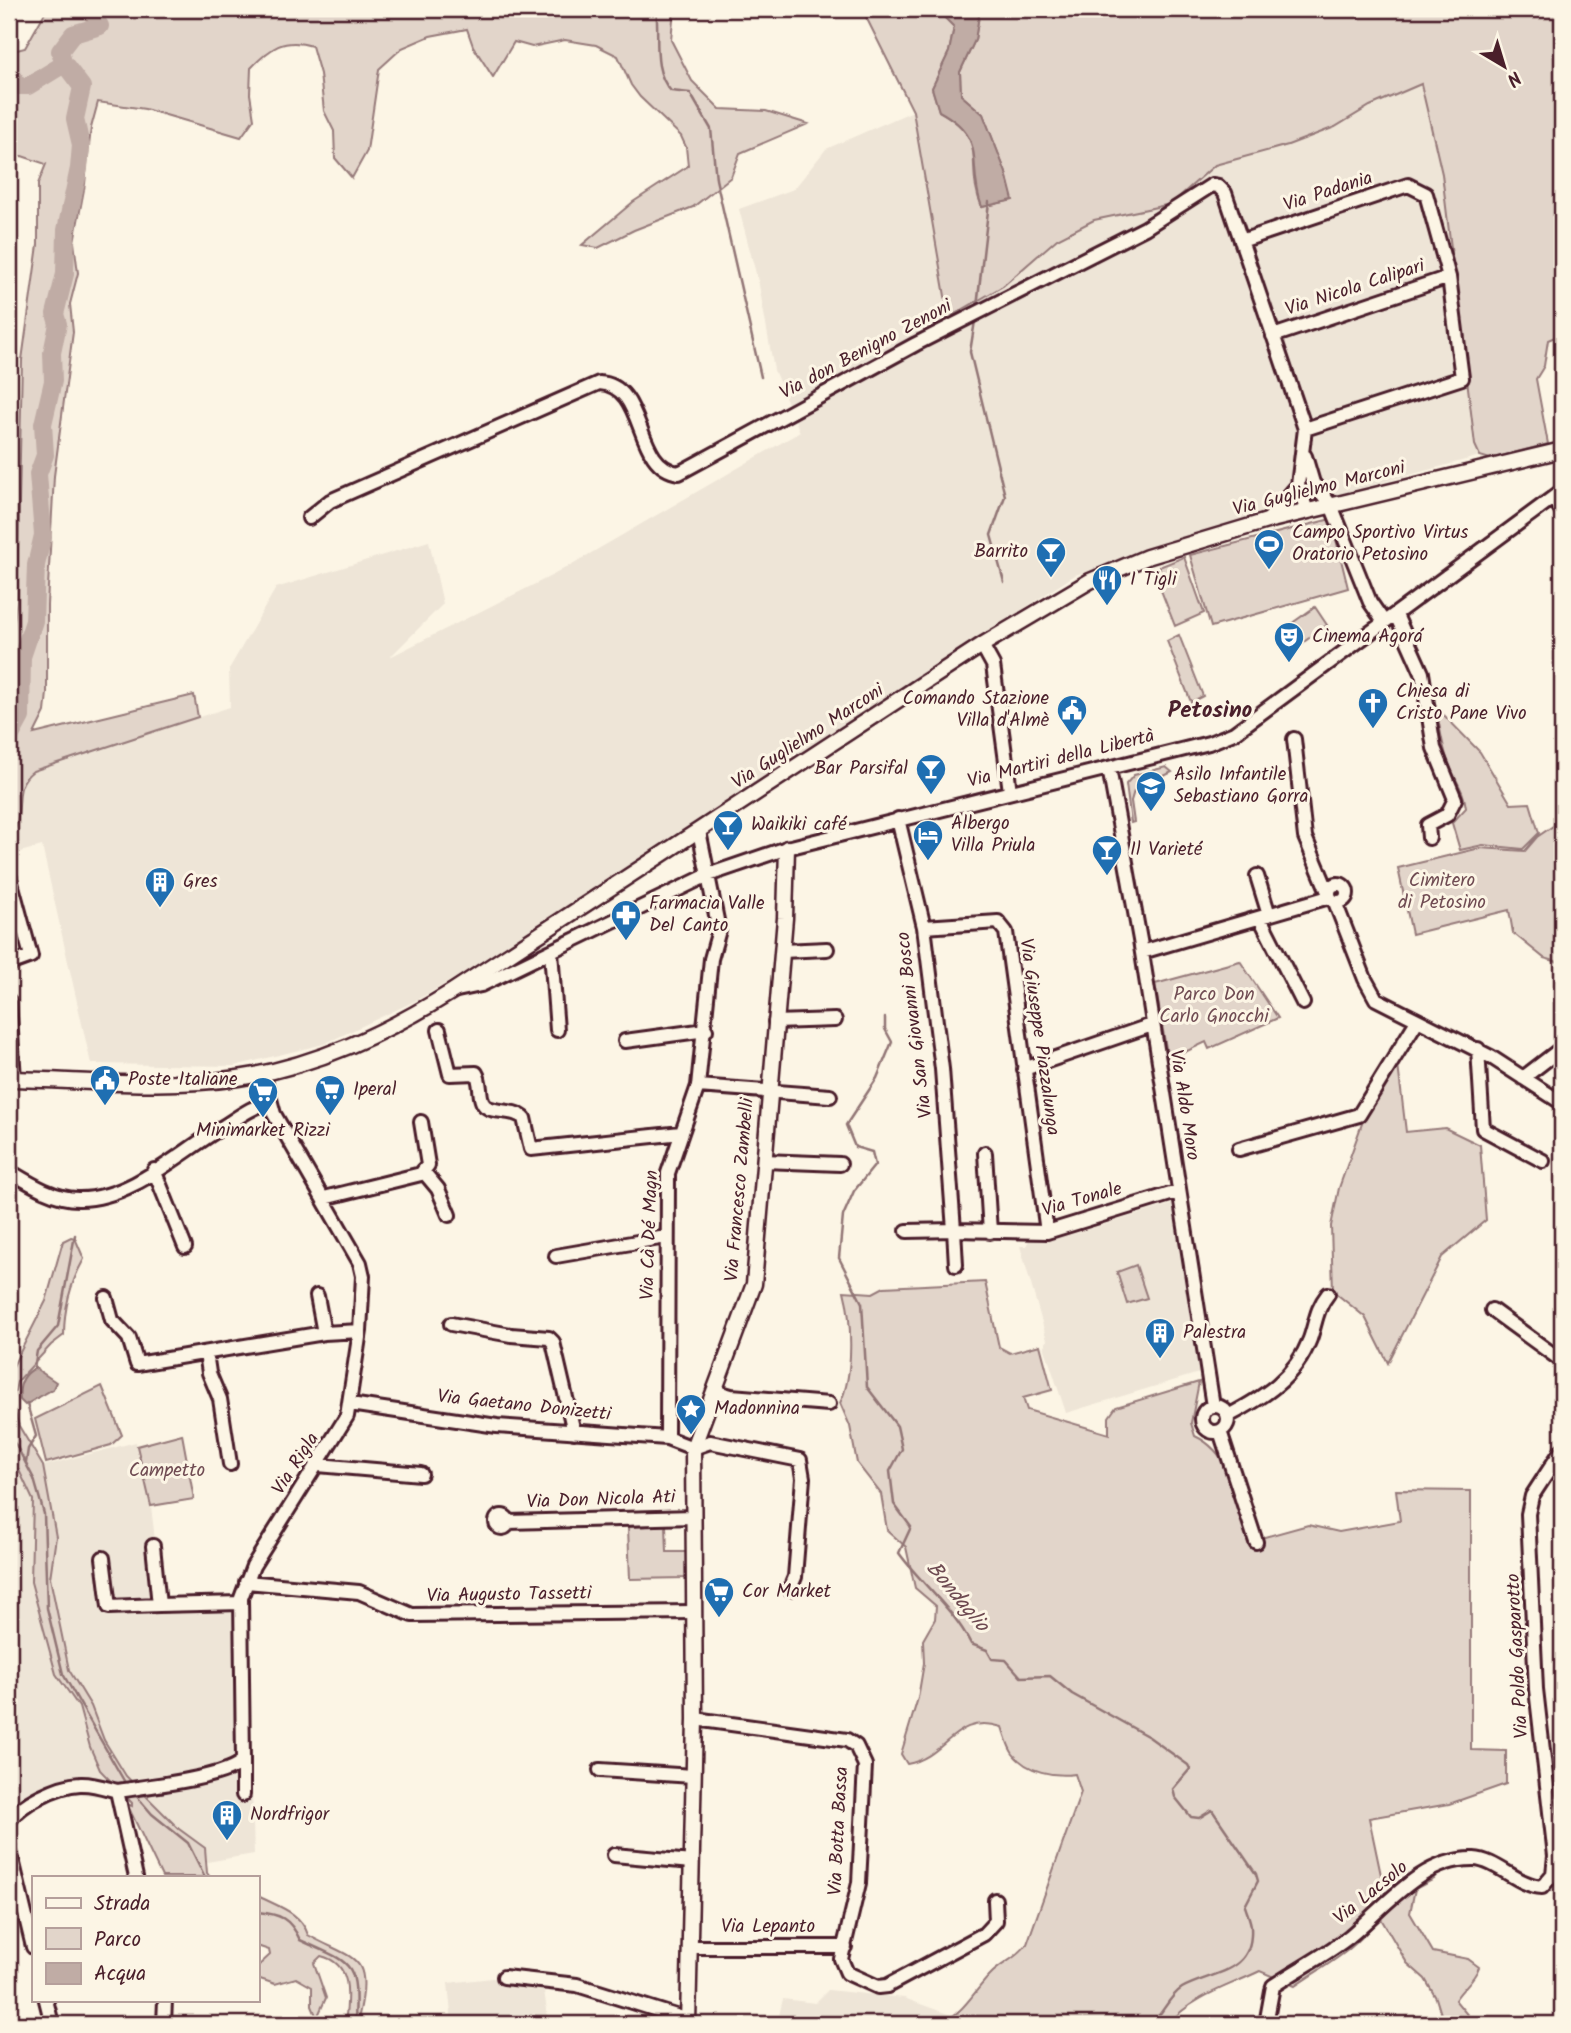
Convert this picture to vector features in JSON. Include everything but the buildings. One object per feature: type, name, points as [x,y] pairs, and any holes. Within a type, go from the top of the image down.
[{"type":"main road","name":"Via Guglielmo Marconi","points":[[11,1079],[192,1082],[263,1073],[339,1051],[387,1029],[453,991],[1049,602],[1109,572],[1182,545],[1267,521],[1562,450]]},
{"type":"main road","name":"Via Francesco Zambelli","points":[[689,2022],[695,1719],[694,1448],[754,1284],[782,951],[787,848]]},
{"type":"street","name":"Via don Benigno Zenoni","points":[[309,518],[330,501],[599,383],[609,383],[619,390],[628,401],[653,458],[669,472],[679,473],[905,350],[1145,228],[1212,185],[1218,186],[1225,193],[1305,429],[1304,454],[1298,485],[1267,521]]},
{"type":"street","name":"Via Padania","points":[[1241,241],[1408,185],[1426,194],[1449,277]]},
{"type":"street","points":[[1305,429],[1462,379],[1449,277]]},
{"type":"street","name":"Via Nicola Calipari","points":[[1273,335],[1449,277]]},
{"type":"street","name":"Via don Benigno Zenoni","points":[[1304,454],[1313,483],[1331,505],[1370,601],[1390,619],[1422,673],[1434,748],[1455,799],[1447,815],[1428,825],[1429,838]]},
{"type":"street","name":"Via don Benigno Zenoni","points":[[1307,511],[1313,483]]},
{"type":"street","points":[[1298,485],[1307,511]]},
{"type":"street","points":[[1558,495],[1562,511]]},
{"type":"street","name":"Via Martiri della Libertà","points":[[453,991],[481,985],[708,875],[787,848],[1209,743],[1234,733],[1558,495]]},
{"type":"street","points":[[982,645],[993,665],[1010,791]]},
{"type":"street","points":[[1294,739],[1305,837],[1376,999],[1478,1049],[1562,1103]]},
{"type":"street","name":"Via Aldo Moro","points":[[1109,768],[1142,953],[1177,1192],[1213,1406],[1205,1410],[1202,1423],[1211,1432],[1220,1431],[1256,1542]]},
{"type":"street","name":"Via San Giovanni Bosco","points":[[898,819],[924,927],[942,1069],[956,1265]]},
{"type":"street","name":"Via Cà Dé Magn","points":[[667,1438],[667,1173],[698,1086],[706,1030],[711,959],[719,930],[699,831]]},
{"type":"street","points":[[9,875],[31,956],[9,964]]},
{"type":"street","points":[[1257,876],[1264,916],[1303,1003]]},
{"type":"street","points":[[1142,953],[1334,898]]},
{"type":"street","name":"Via Giuseppe Piazzalunga","points":[[924,927],[998,922],[1006,932],[1047,1232]]},
{"type":"street","points":[[782,951],[827,949]]},
{"type":"street","points":[[551,952],[557,1030]]},
{"type":"street","points":[[496,964],[503,968],[518,968]]},
{"type":"street","points":[[9,1001],[11,1079]]},
{"type":"street","points":[[775,1022],[835,1020]]},
{"type":"street","points":[[1239,1149],[1359,1115],[1417,1021]]},
{"type":"street","points":[[1024,1069],[1152,1025]]},
{"type":"street","points":[[439,1030],[450,1074],[476,1073],[483,1104],[488,1108],[520,1114],[524,1118],[531,1149],[681,1133]]},
{"type":"street","points":[[625,1041],[706,1030]]},
{"type":"street","points":[[1523,1078],[1562,1048]]},
{"type":"street","points":[[1478,1049],[1483,1129],[1543,1161]]},
{"type":"street","name":"Via Rigla","points":[[243,1795],[241,1603],[246,1583],[340,1431],[350,1404],[360,1331],[363,1276],[360,1263],[268,1103],[263,1073]]},
{"type":"street","points":[[698,1086],[830,1096]]},
{"type":"street","points":[[9,1171],[40,1189],[77,1199],[120,1190],[268,1103]]},
{"type":"street","points":[[324,1198],[423,1171],[428,1165],[421,1122]]},
{"type":"street","points":[[985,1153],[990,1232]]},
{"type":"street","points":[[764,1161],[840,1164]]},
{"type":"street","points":[[154,1170],[185,1248]]},
{"type":"street","points":[[423,1171],[438,1189],[449,1215]]},
{"type":"street","name":"Via Tonale","points":[[954,1230],[1047,1232],[1177,1192]]},
{"type":"street","points":[[908,1231],[954,1230]]},
{"type":"street","points":[[556,1256],[666,1237]]},
{"type":"street","points":[[1228,1416],[1272,1391],[1296,1367],[1310,1338],[1317,1309],[1328,1294]]},
{"type":"street","points":[[317,1296],[324,1333]]},
{"type":"street","points":[[106,1298],[111,1320],[129,1338],[137,1364],[324,1333],[360,1331]]},
{"type":"street","points":[[1492,1310],[1562,1361]]},
{"type":"street","points":[[451,1324],[511,1335],[549,1338],[573,1432]]},
{"type":"street","points":[[206,1353],[209,1373],[220,1399],[230,1465]]},
{"type":"street","points":[[714,1391],[731,1396],[829,1404]]},
{"type":"street","name":"Via Gaetano Donizetti","points":[[350,1404],[497,1426],[667,1438],[694,1448]]},
{"type":"street","points":[[1213,1406],[1224,1409],[1228,1416],[1228,1423],[1220,1431]]},
{"type":"street","points":[[694,1448],[710,1443],[800,1460],[803,1478],[795,1577],[790,1589]]},
{"type":"street","name":"Via Poldo Gasparotto","points":[[1559,1861],[1536,1689],[1528,1514],[1532,1496],[1562,1450]]},
{"type":"street","points":[[318,1465],[421,1474]]},
{"type":"street","name":"Via Don Nicola Ati","points":[[508,1522],[694,1517]]},
{"type":"street","points":[[153,1546],[159,1605]]},
{"type":"street","points":[[103,1558],[109,1607],[241,1603]]},
{"type":"street","name":"Via Augusto Tassetti","points":[[246,1583],[359,1591],[412,1615],[694,1612]]},
{"type":"street","name":"Via Botta Bassa","points":[[695,1719],[847,1740],[856,1745],[864,1765],[859,1883],[841,1959],[847,1973],[878,1987],[887,1986],[984,1934],[996,1921],[995,1899]]},
{"type":"street","points":[[9,1821],[14,1813],[30,1803],[72,1785],[84,1783],[126,1790],[221,1772],[238,1766],[243,1760]]},
{"type":"street","points":[[600,1770],[693,1776]]},
{"type":"street","points":[[126,1790],[136,1876]]},
{"type":"street","points":[[9,1847],[32,1943]]},
{"type":"street","points":[[614,1855],[692,1862]]},
{"type":"street","name":"Via Lacsolo","points":[[1266,2024],[1273,1986],[1349,1937],[1385,1902],[1433,1868],[1457,1860],[1478,1859],[1528,1884],[1542,1887],[1559,1861]]},
{"type":"street","name":"Via Lepanto","points":[[691,1947],[845,1947]]},
{"type":"street","points":[[504,1976],[577,1985],[689,2022]]},
{"type":"street","points":[[46,2002],[52,2024]]},
{"type":"street","points":[[164,2024],[165,2002]]},
{"type":"shaded area","points":[[1421,84],[1442,174],[1475,445],[1480,456],[1332,496],[1075,575],[502,951],[415,1001],[324,1044],[234,1066],[91,1064],[42,846],[9,855],[23,779],[33,771],[230,707],[229,669],[276,588],[429,541],[443,604],[390,657],[555,574],[800,432],[774,370],[759,285],[739,209],[794,189],[826,149],[913,111],[945,296],[1003,286],[1057,239],[1094,220],[1171,204],[1215,165],[1287,145]]},
{"type":"shaded area","points":[[1172,1204],[1199,1373],[1066,1413],[1044,1346],[1047,1340],[1020,1246],[1026,1246],[1029,1240],[1043,1241],[1070,1235]]},
{"type":"shaded area","points":[[136,1442],[151,1506],[162,1600],[246,1597],[254,1854],[207,1862],[205,1848],[179,1829],[126,1776],[104,1740],[91,1706],[69,1670],[50,1578],[56,1537],[43,1466]]},
{"type":"shaded area","points":[[9,1467],[19,1470],[33,1500],[31,1582],[62,1686],[79,1707],[90,1747],[105,1776],[116,1783],[133,1807],[105,1797],[46,1790],[9,1805]]},
{"type":"shaded area","points":[[492,1978],[543,1984],[549,2024],[452,2024],[448,1983]]},
{"type":"shaded area","points":[[828,1990],[904,1998],[956,2017],[938,2024],[777,2024],[783,1999],[815,2003]]},
{"type":"green space","points":[[47,9],[674,9],[671,40],[692,81],[720,109],[766,111],[808,124],[740,153],[731,177],[693,207],[634,230],[598,248],[582,245],[633,202],[688,166],[686,147],[681,136],[640,97],[631,85],[618,56],[596,45],[565,40],[532,47],[514,42],[493,77],[473,46],[467,29],[430,36],[402,48],[379,69],[367,151],[352,178],[335,158],[334,131],[324,111],[320,74],[312,46],[293,43],[278,46],[251,68],[250,94],[254,119],[241,137],[145,109],[98,102],[91,128],[85,184],[74,242],[78,273],[70,304],[73,332],[54,476],[47,605],[47,693],[45,712],[34,734],[194,695],[198,717],[33,771],[20,791],[17,824],[9,849],[9,662],[17,598],[22,360],[38,245],[38,184],[46,164],[22,156],[9,157],[9,52],[25,48]]},
{"type":"green space","points":[[862,9],[936,9],[954,27],[949,52],[932,88],[939,111],[965,132],[971,143],[977,192],[982,207],[1012,200],[1006,173],[983,114],[961,95],[960,72],[975,40],[980,9],[1562,9],[1562,334],[1548,340],[1544,366],[1536,379],[1548,444],[1490,459],[1480,456],[1475,445],[1442,174],[1421,84],[1370,106],[1335,127],[1288,145],[1215,165],[1171,204],[1094,220],[1057,239],[1003,286],[953,315],[949,312],[945,296],[913,111]]},
{"type":"green space","name":"Campo Sportivo Virtus Oratorio Petosino","points":[[1331,519],[1348,588],[1211,627],[1190,555]]},
{"type":"green space","points":[[1184,557],[1204,613],[1175,626],[1155,575],[1161,572],[1159,567]]},
{"type":"green space","points":[[1315,607],[1327,625],[1294,649],[1281,631]]},
{"type":"green space","points":[[1179,635],[1203,696],[1191,702],[1167,641]]},
{"type":"green space","points":[[1436,707],[1480,752],[1511,804],[1530,803],[1539,833],[1523,849],[1483,845],[1460,850],[1452,823],[1466,808],[1465,802],[1445,752]]},
{"type":"green space","points":[[1166,767],[1172,772],[1134,791],[1131,801],[1134,822],[1131,823],[1126,784],[1134,775]]},
{"type":"green space","name":"Cimitero di Petosino","points":[[1562,820],[1562,963],[1544,958],[1513,933],[1509,910],[1412,934],[1398,868],[1480,848],[1525,851],[1537,837]]},
{"type":"green space","name":"Parco Don Carlo Gnocchi","points":[[1240,961],[1278,1018],[1209,1049],[1206,1042],[1168,1060],[1155,984]]},
{"type":"green space","points":[[1398,1065],[1406,1132],[1445,1128],[1480,1145],[1486,1220],[1442,1257],[1388,1363],[1365,1317],[1333,1291],[1331,1226],[1339,1188],[1364,1118]]},
{"type":"green space","points":[[75,1238],[84,1259],[69,1296],[64,1335],[51,1345],[17,1382],[12,1403],[19,1426],[43,1466],[56,1537],[50,1578],[69,1670],[91,1706],[104,1740],[126,1776],[179,1829],[205,1848],[209,1876],[162,1876],[127,1804],[132,1806],[132,1803],[100,1770],[90,1747],[79,1707],[56,1674],[31,1582],[33,1500],[19,1470],[9,1467],[9,1374],[46,1301],[63,1241]]},
{"type":"green space","points":[[1136,1265],[1147,1298],[1127,1304],[1117,1272]]},
{"type":"green space","points":[[985,1282],[999,1347],[1010,1353],[1040,1345],[1052,1390],[1023,1398],[1027,1410],[1109,1434],[1109,1417],[1116,1407],[1199,1382],[1191,1423],[1195,1436],[1208,1444],[1227,1467],[1250,1541],[1308,1525],[1339,1532],[1400,1521],[1396,1490],[1471,1491],[1471,1750],[1506,1751],[1506,1784],[1449,1804],[1369,1818],[1385,1894],[1430,1872],[1434,1879],[1415,1889],[1410,1913],[1433,1952],[1468,1959],[1479,1967],[1455,2000],[1475,2024],[1444,2024],[1436,1998],[1425,1979],[1407,1963],[1380,1917],[1350,1948],[1295,1986],[1260,1971],[1199,1999],[1168,2024],[938,2024],[955,2014],[993,1972],[1027,1944],[1081,1792],[1075,1774],[1041,1772],[1019,1760],[1011,1751],[1002,1727],[972,1725],[961,1730],[921,1760],[907,1764],[901,1754],[918,1698],[924,1663],[923,1640],[935,1619],[936,1606],[915,1588],[906,1547],[887,1530],[881,1494],[857,1463],[850,1426],[840,1403],[850,1363],[849,1317],[844,1291],[873,1293],[884,1287]]},
{"type":"green space","points":[[102,1386],[122,1435],[111,1445],[46,1463],[35,1419]]},
{"type":"green space","name":"Campetto","points":[[182,1434],[194,1499],[151,1506],[137,1446]]},
{"type":"green space","points":[[666,1525],[667,1552],[686,1552],[686,1578],[630,1579],[628,1527]]},
{"type":"green space","points":[[259,1897],[295,1916],[308,1935],[356,1961],[364,1980],[359,2015],[367,2024],[345,2024],[346,1983],[344,1974],[332,1960],[321,1956],[314,1963],[326,1998],[317,2018],[312,2006],[312,1987],[296,1978],[275,1984],[259,1979],[259,1965],[270,1955],[269,1950],[259,1947]]},
{"type":"water","points":[[936,9],[980,9],[975,40],[960,72],[961,95],[983,114],[1006,173],[1013,200],[982,207],[971,142],[955,121],[939,111],[932,88],[949,52],[954,27]]},
{"type":"water","points":[[35,1368],[56,1382],[53,1389],[25,1405],[20,1400],[20,1386],[27,1374]]},
{"type":"waterway","points":[[9,739],[21,717],[22,657],[34,621],[36,565],[43,535],[38,474],[45,455],[43,424],[53,381],[52,353],[58,324],[55,314],[65,274],[66,230],[81,145],[75,119],[82,87],[63,62],[60,51],[73,34],[100,26],[89,9]]},
{"type":"waterway","points":[[656,9],[659,63],[665,83],[671,91],[690,93],[711,129],[716,179],[761,377]]},
{"type":"waterway","points":[[9,79],[14,78],[19,86],[28,86],[64,64]]},
{"type":"waterway","points":[[977,307],[989,202]]},
{"type":"waterway","points":[[975,321],[970,352],[1005,496],[991,535],[1004,582]]},
{"type":"waterway","name":"Bondaglio","points":[[885,1018],[885,1029],[892,1042],[877,1078],[846,1125],[855,1147],[872,1152],[875,1165],[854,1191],[843,1216],[839,1258],[862,1303],[867,1387],[897,1426],[902,1449],[890,1471],[894,1504],[911,1527],[899,1553],[947,1608],[971,1644],[987,1650],[992,1659],[1006,1660],[1021,1677],[1050,1676],[1072,1694],[1149,1737],[1188,1765],[1190,1769],[1173,1789],[1175,1797],[1191,1817],[1199,1818],[1212,1810],[1256,1874],[1258,1881],[1245,1906],[1251,1927],[1246,1954],[1229,1969],[1182,1988],[1151,2024]]},
{"type":"waterway","points":[[34,1369],[37,1351],[58,1326],[75,1235]]},
{"type":"waterway","points":[[26,1463],[28,1449],[36,1436],[27,1404]]},
{"type":"waterway","points":[[9,1438],[16,1445],[34,1479],[44,1514],[47,1608],[63,1674],[127,1786]]},
{"type":"waterway","points":[[134,1793],[152,1814],[188,1843],[204,1876]]},
{"type":"waterway","points":[[259,1912],[272,1914],[288,1922],[300,1940],[331,1954],[348,1966],[355,1986],[355,2020],[358,2024]]},
{"type":"place","name":"Campo Sportivo Virtus Oratorio Petosino","points":[[1269,571]]},
{"type":"place","name":"Barrito","points":[[1051,579]]},
{"type":"place","name":"I Tigli","points":[[1107,607]]},
{"type":"place","name":"Cinema Agorá","points":[[1289,664]]},
{"type":"place","name":"Chiesa di Cristo Pane Vivo","points":[[1373,730]]},
{"type":"place","name":"Comando Stazione Villa d'Almè","points":[[1072,737]]},
{"type":"place","name":"Bar Parsifal","points":[[931,796]]},
{"type":"place","name":"Asilo Infantile Sebastiano Gorra","points":[[1151,813]]},
{"type":"place","name":"Waikiki café","points":[[728,852]]},
{"type":"place","name":"Albergo Villa Priula","points":[[928,862]]},
{"type":"place","name":"Il Varieté","points":[[1107,877]]},
{"type":"place","name":"Gres","points":[[160,909]]},
{"type":"place","name":"Farmacia Valle Del Canto","points":[[626,942]]},
{"type":"place","name":"Poste Italiane","points":[[105,1107]]},
{"type":"place","name":"Iperal","points":[[330,1117]]},
{"type":"place","name":"Minimarket Rizzi","points":[[263,1119]]},
{"type":"place","name":"Palestra","points":[[1160,1360]]},
{"type":"place","name":"Madonnina","points":[[691,1436]]},
{"type":"place","name":"Cor Market","points":[[719,1619]]},
{"type":"place","name":"Nordfrigor","points":[[227,1842]]},
{"type":"district","name":"Petosino","points":[[1210,711]]}]
